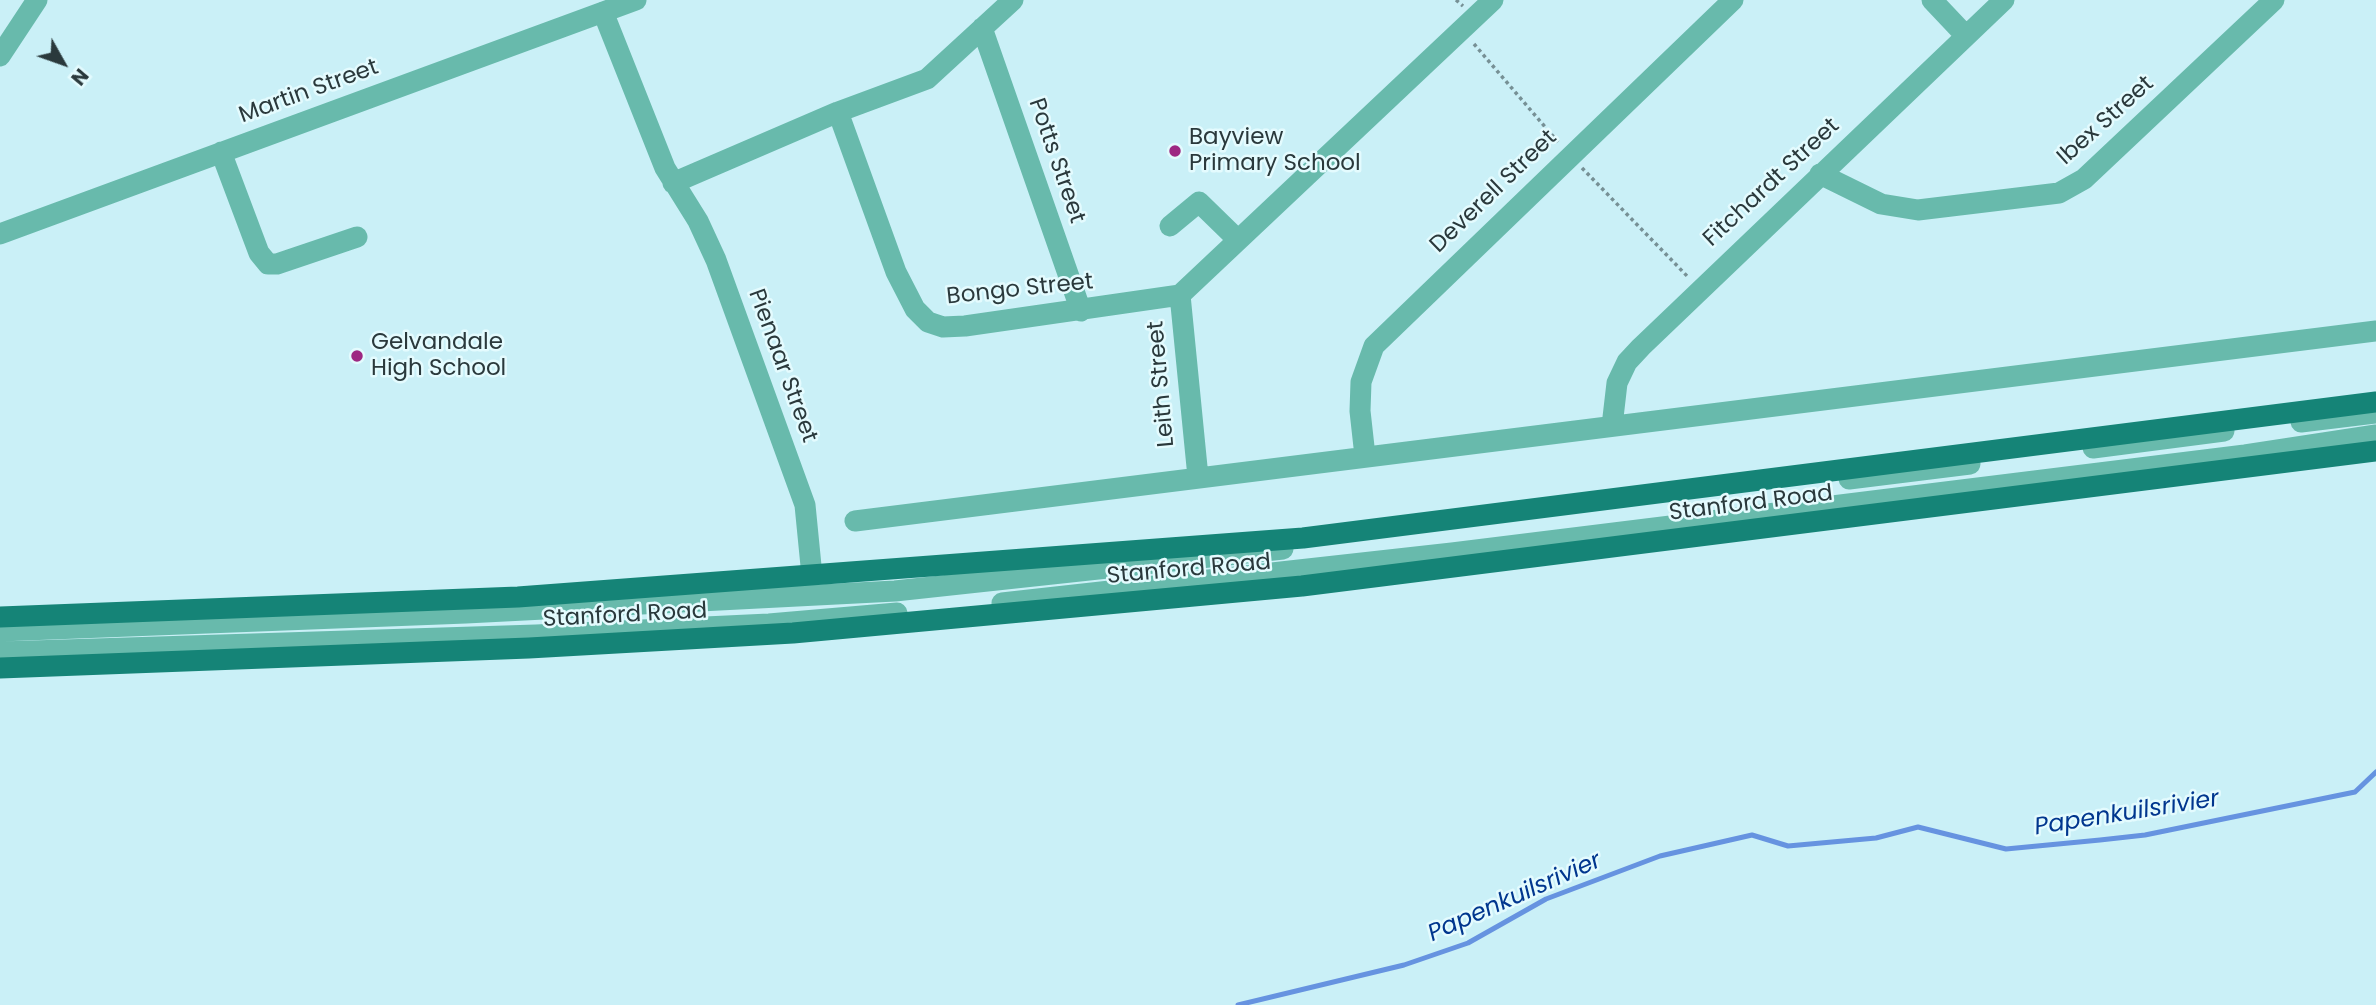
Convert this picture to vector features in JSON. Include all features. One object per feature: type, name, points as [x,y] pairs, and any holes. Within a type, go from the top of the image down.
[{"type":"main road","name":"Stanford Road","points":[[0,618],[518,597],[1303,538],[2376,402]]},
{"type":"main road","name":"Stanford Road","points":[[0,668],[529,648],[807,632],[1302,586],[2376,452]]},
{"type":"street","points":[[0,56],[37,0]]},
{"type":"street","name":"Martin Street","points":[[0,234],[636,0]]},
{"type":"street","points":[[673,183],[838,112],[927,79],[1013,0]]},
{"type":"street","name":"Leith Street","points":[[1198,477],[1180,295],[1493,0]]},
{"type":"street","name":"Deverell Street","points":[[1365,456],[1360,411],[1361,382],[1363,368],[1374,346],[1733,0]]},
{"type":"street","points":[[1932,0],[1966,36]]},
{"type":"street","name":"Fitchardt Street","points":[[1612,425],[1612,403],[1627,362],[1665,321],[2004,0]]},
{"type":"street","name":"Ibex Street","points":[[1820,174],[1881,204],[1918,210],[2059,193],[2084,179],[2274,0]]},
{"type":"street","name":"Pienaar Street","points":[[603,12],[673,183],[698,221],[716,260],[805,505],[812,576]]},
{"type":"street","name":"Potts Street","points":[[982,28],[1081,311]]},
{"type":"street","name":"Bongo Street","points":[[838,112],[896,272],[919,316],[943,327],[1081,311],[1180,295]]},
{"type":"street","points":[[221,152],[259,253],[268,264],[276,264],[357,237]]},
{"type":"street","points":[[1170,226],[1199,202],[1238,240]]},
{"type":"street","points":[[855,521],[2376,331]]},
{"type":"street","points":[[0,631],[658,605],[919,589],[1153,565],[2376,413]]},
{"type":"street","points":[[0,652],[550,634],[769,624],[925,611],[1438,554],[2245,455],[2376,435]]},
{"type":"waterway","name":"Papenkuilsrivier","points":[[1238,1005],[1404,965],[1468,943],[1546,899],[1660,856],[1752,835],[1788,846],[1876,838],[1918,827],[2006,849],[2100,840],[2145,835],[2355,792],[2376,772]]},
{"type":"place","name":"Bayview Primary School","points":[[1175,151]]},
{"type":"place","name":"Gelvandale High School","points":[[357,356]]}]
